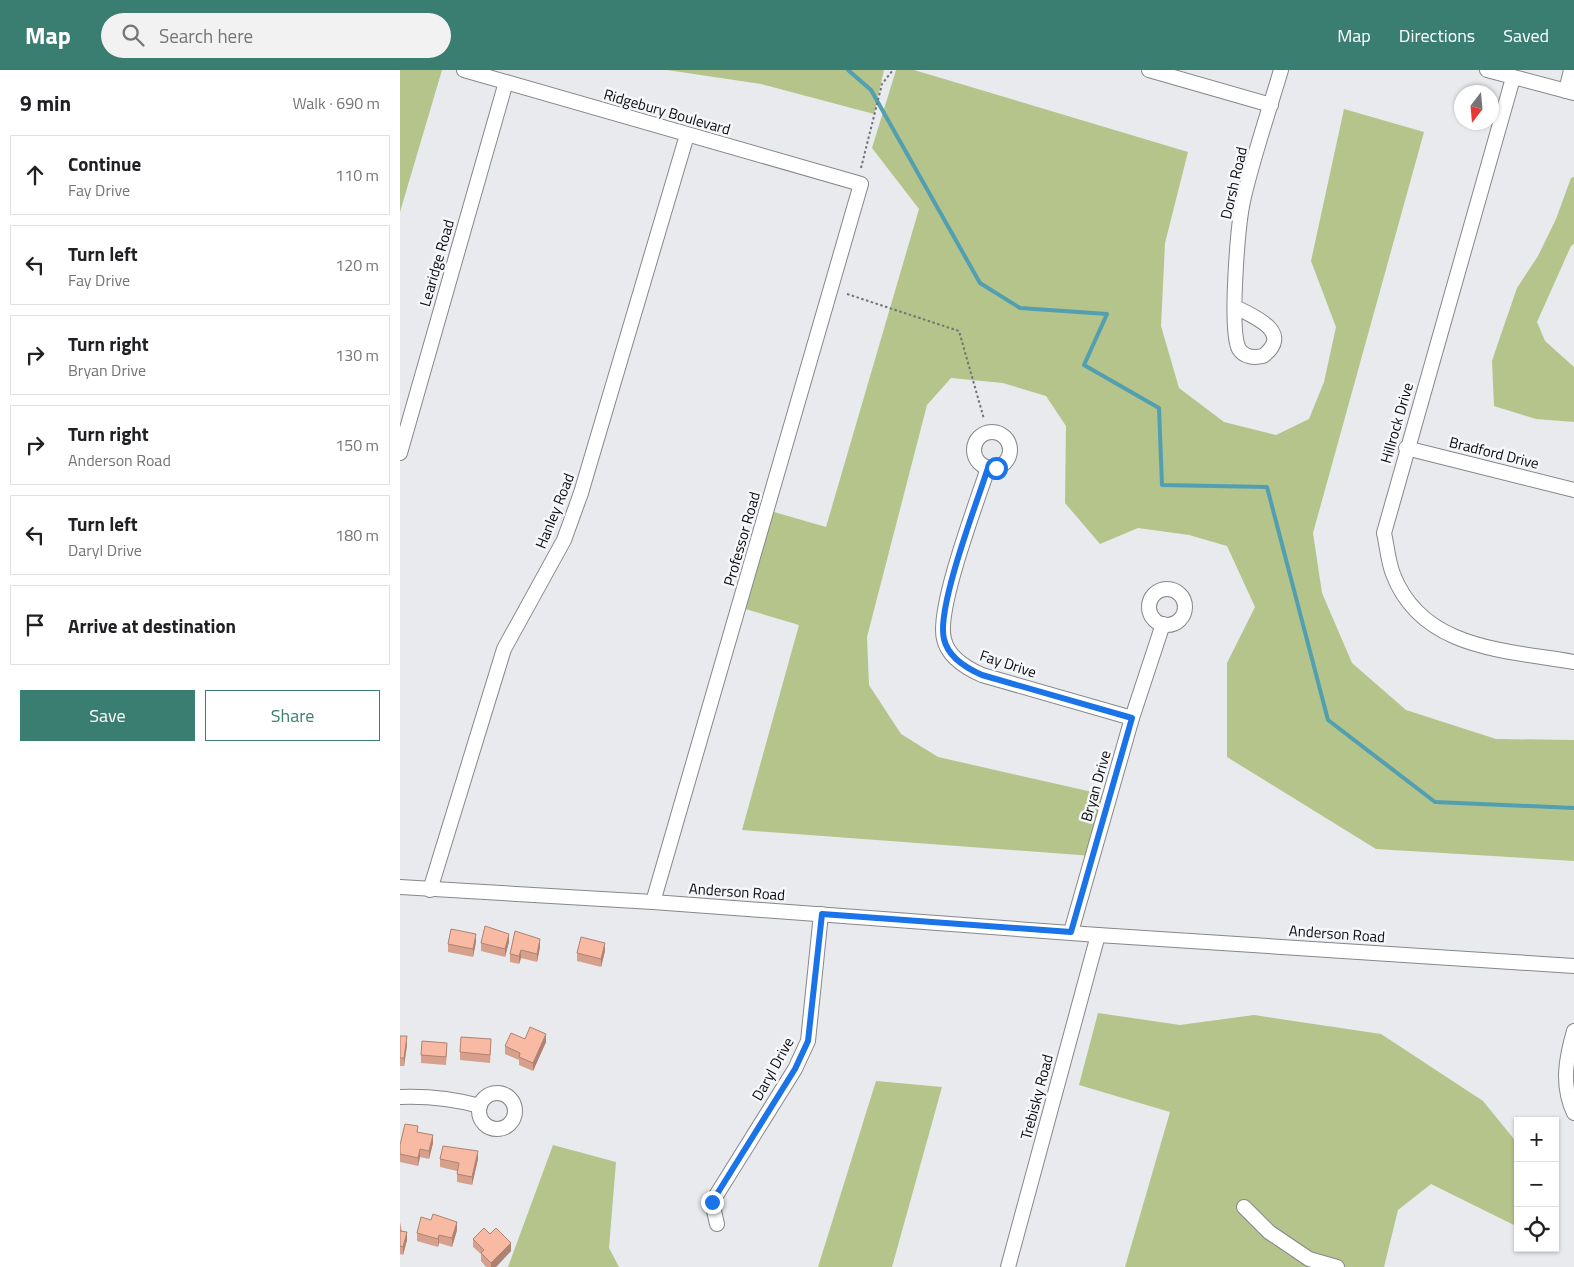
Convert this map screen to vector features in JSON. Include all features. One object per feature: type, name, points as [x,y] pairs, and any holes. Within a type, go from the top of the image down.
[{"type":"street","name":"Ridgebury Boulevard","points":[[464,70],[861,184]]},
{"type":"street","points":[[1149,70],[1271,105]]},
{"type":"street","name":"Dorsh Road","points":[[1236,307],[1236,255],[1243,203],[1281,70]]},
{"type":"street","points":[[1487,70],[1570,92],[1572,70]]},
{"type":"street","name":"Hillrock Drive","points":[[1513,78],[1406,448],[1384,533],[1393,574],[1411,607],[1434,627],[1473,644],[1574,662]]},
{"type":"street","name":"Learidge Road","points":[[400,453],[506,82]]},
{"type":"street","name":"Hanley Road","points":[[430,890],[504,649],[564,540],[581,493],[687,135]]},
{"type":"street","name":"Professor Road","points":[[653,902],[861,184]]},
{"type":"street","name":"Bradford Drive","points":[[1406,448],[1574,490]]},
{"type":"street","name":"Fay Drive","points":[[988,468],[945,605],[944,640],[960,665],[982,675],[1132,718]]},
{"type":"street","name":"Bryan Drive","points":[[1071,932],[1132,718],[1163,624]]},
{"type":"street","name":"Anderson Road","points":[[400,887],[653,902],[1071,932]]},
{"type":"street","name":"Daryl Drive","points":[[717,1224],[712,1202],[795,1069],[808,1041],[822,914]]},
{"type":"street","points":[[1071,932],[1098,935]]},
{"type":"street","name":"Anderson Road","points":[[1098,935],[1574,966]]},
{"type":"street","name":"Trebisky Road","points":[[1008,1267],[1098,935]]},
{"type":"street","points":[[1574,1031],[1565,1064],[1567,1091],[1574,1113]]},
{"type":"street","points":[[400,1097],[462,1101],[480,1106]]},
{"type":"street","points":[[1244,1207],[1270,1232],[1309,1259],[1338,1267]]},
{"type":"path","points":[[860,168],[882,84],[893,70]]},
{"type":"path","points":[[847,294],[959,332],[984,419]]},
{"type":"green space","points":[[400,70],[442,70],[400,212]]},
{"type":"green space","points":[[667,70],[884,70],[874,114],[761,84]]},
{"type":"green space","points":[[896,70],[914,70],[1188,152],[1165,243],[1161,326],[1179,388],[1224,422],[1276,435],[1309,419],[1324,382],[1336,327],[1311,261],[1344,109],[1424,132],[1313,533],[1322,593],[1352,663],[1406,710],[1496,739],[1574,740],[1574,861],[1376,849],[1227,757],[1227,663],[1255,607],[1227,546],[1189,535],[1138,528],[1100,544],[1065,503],[1066,426],[1046,396],[1003,383],[951,378],[927,405],[867,637],[869,685],[901,734],[938,757],[1110,796],[1093,856],[742,830],[799,625],[739,607],[767,510],[826,527],[919,209],[872,148]]},
{"type":"green space","points":[[1574,177],[1574,244],[1571,246],[1537,322],[1545,341],[1574,367],[1574,422],[1536,419],[1494,406],[1492,361],[1517,288],[1538,256],[1556,219],[1571,178]]},
{"type":"green space","points":[[1098,1013],[1180,1025],[1254,1015],[1381,1034],[1483,1101],[1514,1139],[1514,1225],[1431,1184],[1398,1210],[1384,1267],[1125,1267],[1170,1112],[1079,1085]]},
{"type":"green space","points":[[876,1081],[942,1087],[892,1267],[818,1267]]},
{"type":"green space","points":[[553,1145],[616,1162],[609,1248],[619,1267],[508,1267]]},
{"type":"building","points":[[485,926],[509,934],[505,949],[481,943]]},
{"type":"building","points":[[451,929],[476,934],[473,949],[448,944]]},
{"type":"building","points":[[515,931],[540,939],[537,954],[521,950],[519,956],[510,954]]},
{"type":"building","points":[[581,937],[605,943],[601,959],[577,953]]},
{"type":"building","points":[[530,1027],[546,1034],[533,1063],[519,1057],[520,1053],[505,1046],[511,1033],[525,1039]]},
{"type":"building","points":[[400,1036],[407,1036],[404,1058],[400,1058]]},
{"type":"building","points":[[461,1037],[491,1039],[490,1055],[460,1052]]},
{"type":"building","points":[[422,1041],[447,1043],[446,1057],[421,1055]]},
{"type":"building","points":[[405,1124],[418,1126],[417,1132],[433,1135],[429,1151],[420,1149],[418,1158],[400,1154]]},
{"type":"building","points":[[443,1146],[478,1151],[472,1177],[457,1174],[459,1163],[440,1159]]},
{"type":"building","points":[[433,1214],[457,1222],[452,1238],[439,1235],[438,1239],[417,1233],[421,1217],[431,1220]]},
{"type":"building","points":[[484,1228],[490,1234],[496,1228],[511,1243],[491,1263],[481,1253],[484,1250],[473,1239]]},
{"type":"building","points":[[400,1231],[407,1232],[403,1247],[400,1246]]},
{"type":"waterway","points":[[848,70],[871,90],[980,283],[1020,308],[1107,314],[1084,365],[1159,408],[1162,485],[1267,487],[1328,720],[1435,802],[1574,808]]},
{"type":"route","points":[[712,1202],[795,1069],[808,1041],[822,914],[1071,932],[1132,718],[982,675],[960,665],[944,640],[945,605],[988,468],[996,468]]}]
